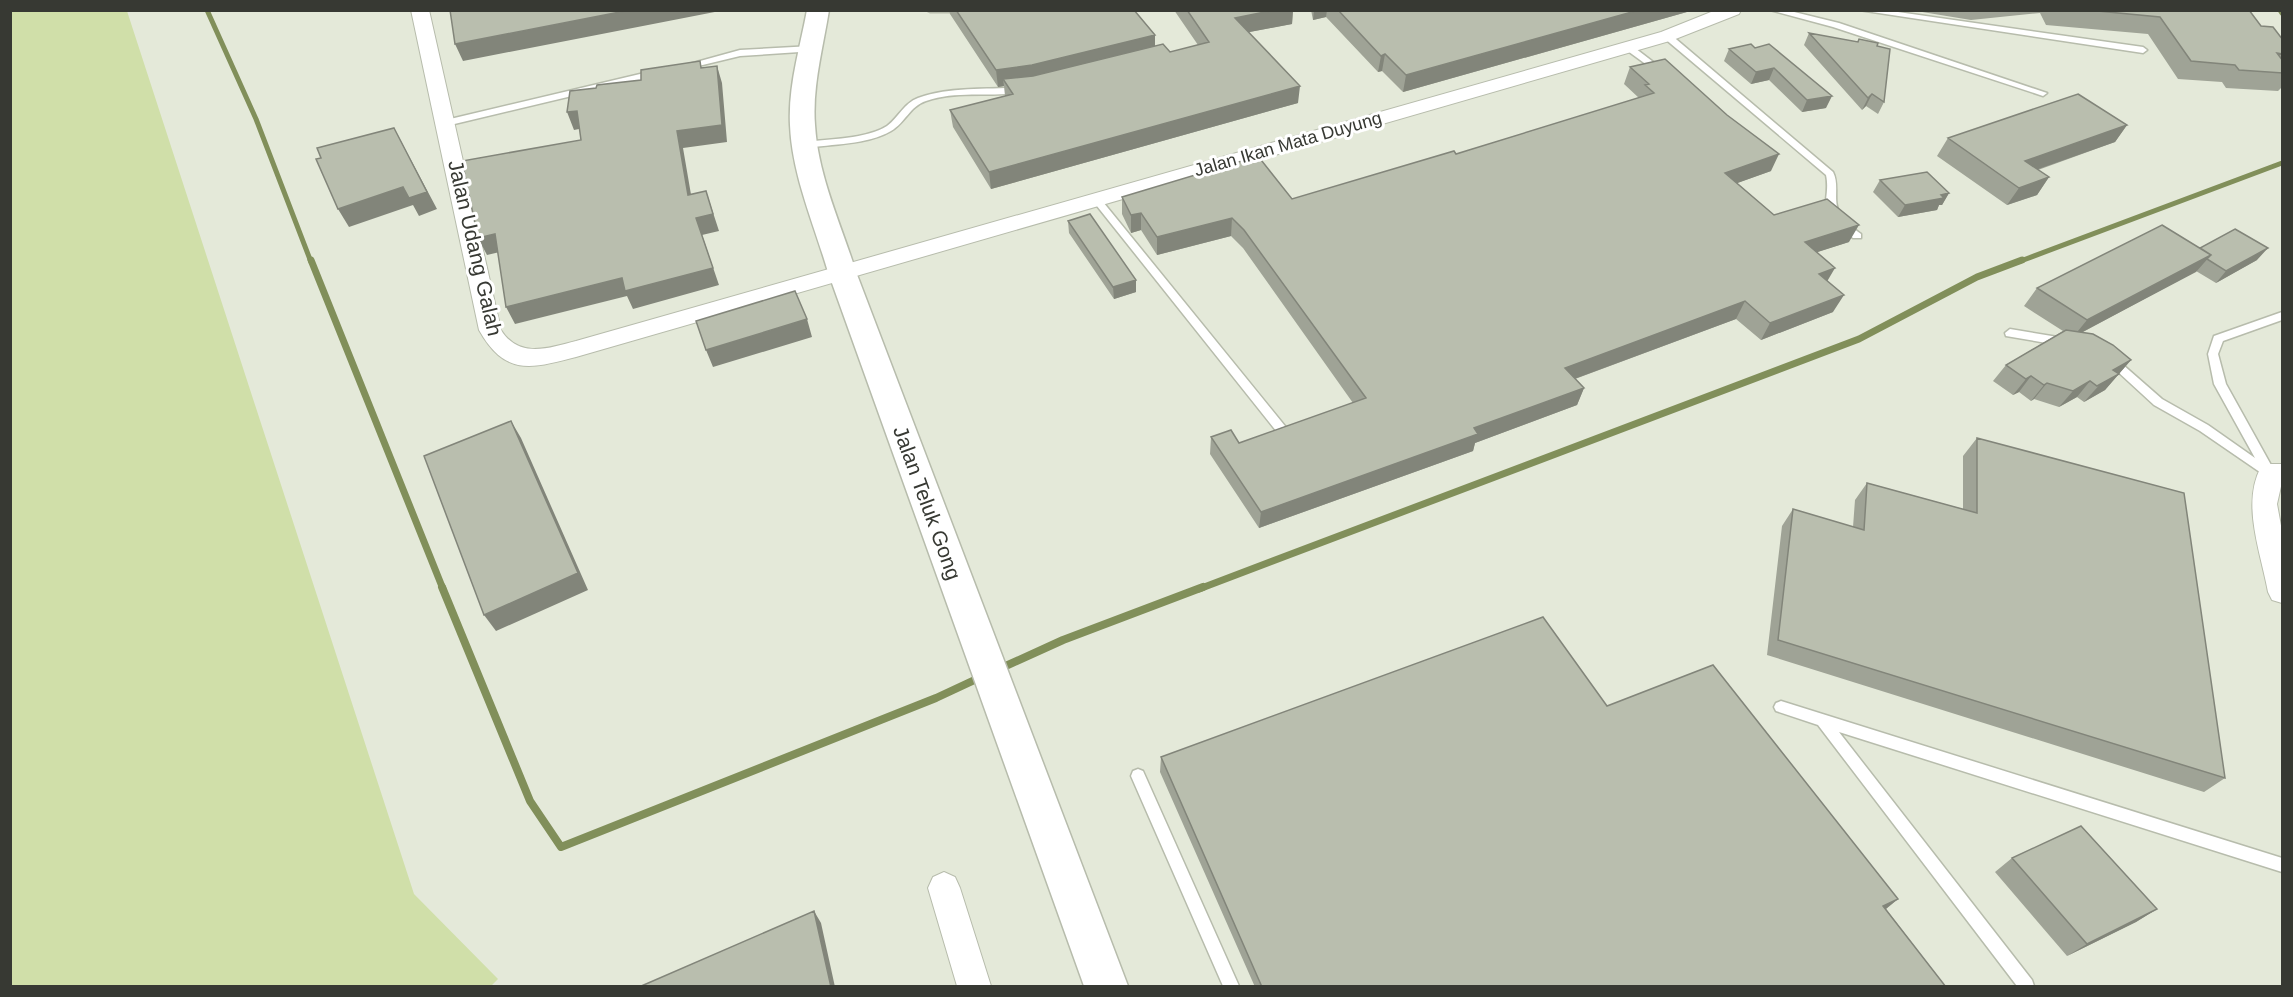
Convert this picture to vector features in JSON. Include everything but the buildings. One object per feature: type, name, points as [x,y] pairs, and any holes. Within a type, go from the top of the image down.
[{"type":"street","name":"Jalan Udang Galah","points":[[420,10],[490,330],[496,342],[505,352],[524,357],[546,356],[842,273]]},
{"type":"street","name":"Jalan Teluk Gong","points":[[819,10],[804,97],[802,124],[812,181],[842,273],[1106,987]]},
{"type":"street","name":"Jalan Ikan Mata Duyung","points":[[842,273],[1667,36],[1733,10]]},
{"type":"street","points":[[2276,473],[2264,504],[2283,591]]},
{"type":"street","points":[[944,888],[974,987]]},
{"type":"lane","points":[[930,10],[964,10]]},
{"type":"lane","points":[[1774,10],[1836,25],[2043,93]]},
{"type":"lane","points":[[1863,10],[2143,50]]},
{"type":"lane","points":[[1667,36],[1830,174],[1834,182],[1831,206],[1835,215],[1857,236]]},
{"type":"lane","points":[[1628,47],[1666,75]]},
{"type":"lane","points":[[446,123],[740,53],[812,49]]},
{"type":"lane","points":[[805,146],[886,130],[897,121],[906,108],[928,98],[959,90],[991,93],[1034,88]]},
{"type":"lane","points":[[1096,200],[1284,434]]},
{"type":"lane","points":[[2276,473],[2220,384],[2213,354],[2218,339],[2283,316]]},
{"type":"lane","points":[[2010,333],[2073,343]]},
{"type":"lane","points":[[2098,352],[2158,402],[2276,473]]},
{"type":"lane","points":[[1781,707],[2283,865]]},
{"type":"lane","points":[[1822,720],[2026,987]]},
{"type":"lane","points":[[1138,776],[1231,987]]},
{"type":"green space","points":[[10,11],[127,11],[414,894],[498,979],[491,986],[11,986]]},
{"type":"waterway","points":[[207,10],[256,119],[311,262]]},
{"type":"waterway","points":[[2018,262],[2282,163]]},
{"type":"waterway","points":[[311,260],[443,589]]},
{"type":"waterway","points":[[1199,589],[1859,339],[1977,277],[2022,260]]},
{"type":"waterway","points":[[442,587],[530,801],[561,847],[936,698],[981,677]]},
{"type":"waterway","points":[[999,669],[1063,640],[1203,587]]}]
